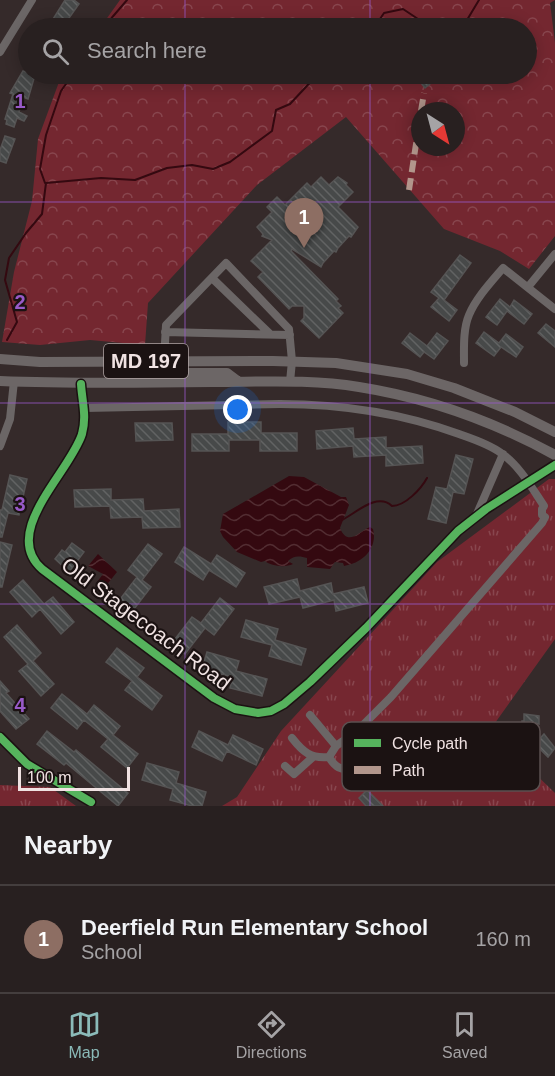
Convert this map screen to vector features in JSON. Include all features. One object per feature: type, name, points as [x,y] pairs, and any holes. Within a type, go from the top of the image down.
[{"type":"main road","name":"MD 197","points":[[0,359],[40,362],[292,361],[336,363],[426,380],[485,399],[555,432]]},
{"type":"main road","points":[[164,361],[178,373],[227,374],[239,382]]},
{"type":"main road","name":"MD 197","points":[[0,381],[81,384],[290,382],[358,387],[432,402],[489,423],[555,455]]},
{"type":"street","points":[[21,18],[32,0]]},
{"type":"street","points":[[0,52],[18,23]]},
{"type":"street","points":[[528,287],[555,254]]},
{"type":"street","points":[[164,361],[166,325],[226,263],[289,328],[292,361],[290,382]]},
{"type":"street","points":[[464,363],[464,338],[468,315],[503,267],[555,309]]},
{"type":"street","points":[[212,278],[270,334]]},
{"type":"street","points":[[165,332],[290,335]]},
{"type":"street","points":[[0,446],[10,419],[14,381]]},
{"type":"street","name":"Old Stagecoach Road","points":[[81,384],[85,408],[83,432],[31,525],[28,539],[32,556],[42,569],[132,637],[214,698],[235,709],[264,713],[284,704],[366,628],[458,531],[555,465]]},
{"type":"street","points":[[85,408],[258,404],[337,406],[382,412],[433,425],[475,440],[503,454],[544,506],[542,515],[545,517],[525,544],[391,697],[366,722]]},
{"type":"street","points":[[475,518],[503,454]]},
{"type":"street","points":[[310,715],[336,746]]},
{"type":"street","points":[[0,737],[27,764],[91,802]]},
{"type":"street","points":[[292,738],[298,746],[313,757],[329,758]]},
{"type":"street","points":[[329,758],[336,746],[342,742]]},
{"type":"street","points":[[285,766],[294,774],[313,757]]},
{"type":"street","points":[[329,758],[334,765],[342,768]]},
{"type":"green space","points":[[120,0],[555,0],[550,3],[555,43],[555,236],[529,269],[500,251],[444,229],[346,117],[257,185],[148,303],[145,345],[90,340],[40,345],[2,342],[14,272],[32,201],[38,139],[58,84],[537,84],[537,18],[107,18]]},
{"type":"green space","points":[[549,479],[555,479],[555,639],[496,722],[342,722],[342,791],[540,791],[540,778],[555,793],[555,806],[222,806],[237,797],[281,731],[437,562]]},
{"type":"green space","points":[[0,785],[50,787],[76,806],[0,806]]},
{"type":"water","points":[[289,476],[304,477],[341,497],[346,497],[349,505],[340,528],[343,534],[350,537],[370,527],[373,529],[371,548],[363,558],[344,566],[343,563],[335,562],[330,569],[307,567],[307,558],[299,556],[288,561],[293,564],[278,566],[237,552],[223,537],[220,531],[223,514]]},
{"type":"water","points":[[98,554],[117,572],[105,587],[97,582],[103,574],[88,566]]},
{"type":"building","points":[[65,0],[74,0],[79,4],[69,18],[54,18]]},
{"type":"building","points":[[18,79],[18,84],[32,84],[28,99],[23,97],[19,112],[27,116],[24,121],[17,118],[14,127],[6,124],[5,119],[13,94],[10,93]]},
{"type":"building","points":[[5,136],[15,139],[6,163],[0,161],[0,150]]},
{"type":"building","points":[[321,177],[329,185],[338,177],[347,183],[346,185],[353,192],[338,207],[358,227],[321,267],[292,249],[291,251],[338,299],[336,301],[341,306],[338,308],[343,313],[319,338],[301,321],[304,318],[304,306],[292,306],[289,309],[258,277],[263,272],[251,261],[272,240],[262,236],[263,234],[257,227],[272,212],[267,207],[277,197],[285,205],[307,183],[311,187]]},
{"type":"building","points":[[460,255],[471,263],[444,300],[457,310],[449,321],[431,307],[439,298],[431,292]]},
{"type":"building","points":[[500,299],[510,307],[514,300],[532,314],[524,324],[507,311],[497,325],[486,317]]},
{"type":"building","points":[[546,324],[555,331],[555,347],[538,333]]},
{"type":"building","points":[[484,332],[499,343],[506,334],[523,347],[516,357],[501,347],[494,356],[476,343]]},
{"type":"building","points":[[410,333],[427,346],[437,333],[448,341],[434,359],[424,352],[420,357],[402,343]]},
{"type":"building","points":[[228,422],[261,422],[261,433],[297,433],[297,451],[260,451],[260,440],[229,440],[229,451],[192,451],[192,434],[228,434]]},
{"type":"building","points":[[135,423],[172,423],[173,440],[136,441]]},
{"type":"building","points":[[353,428],[354,439],[386,437],[386,448],[422,446],[423,463],[386,466],[386,455],[354,457],[353,446],[317,449],[316,431]]},
{"type":"building","points":[[456,455],[473,459],[464,494],[453,492],[446,523],[428,519],[436,487],[447,489]]},
{"type":"building","points":[[10,475],[27,479],[19,515],[8,513],[2,537],[0,537],[0,510],[2,510]]},
{"type":"building","points":[[111,489],[111,500],[143,499],[144,511],[179,509],[180,527],[143,528],[142,517],[111,518],[110,506],[75,507],[74,490]]},
{"type":"building","points":[[0,542],[12,545],[2,587],[0,587]]},
{"type":"building","points":[[72,543],[84,552],[69,572],[55,559]]},
{"type":"building","points":[[148,544],[162,554],[142,580],[151,587],[131,613],[118,602],[137,577],[128,570]]},
{"type":"building","points":[[184,547],[211,564],[217,555],[245,573],[236,587],[209,570],[203,580],[175,562]]},
{"type":"building","points":[[297,579],[300,591],[331,583],[333,594],[364,587],[368,603],[336,611],[334,600],[303,608],[300,597],[269,604],[264,587]]},
{"type":"building","points":[[23,580],[44,604],[53,597],[74,622],[61,634],[40,609],[32,617],[10,592]]},
{"type":"building","points":[[220,598],[234,609],[214,635],[205,628],[185,654],[172,643],[192,617],[201,623]]},
{"type":"building","points":[[246,620],[278,629],[275,640],[306,649],[301,665],[269,656],[272,645],[241,637]]},
{"type":"building","points":[[17,625],[41,653],[33,661],[54,684],[41,696],[19,671],[28,664],[4,637]]},
{"type":"building","points":[[117,648],[144,668],[137,677],[162,696],[152,710],[125,690],[132,681],[106,662]]},
{"type":"building","points":[[207,652],[239,661],[236,671],[267,679],[262,696],[230,688],[233,677],[202,669]]},
{"type":"building","points":[[0,681],[9,691],[6,693],[29,719],[16,729],[0,711]]},
{"type":"building","points":[[62,694],[87,714],[94,705],[120,726],[113,735],[138,754],[127,768],[101,747],[108,739],[84,720],[77,729],[51,708]]},
{"type":"building","points":[[524,714],[539,716],[539,722],[522,722]]},
{"type":"building","points":[[47,731],[74,752],[76,750],[128,793],[118,806],[66,763],[64,765],[37,744]]},
{"type":"building","points":[[199,731],[228,745],[233,735],[263,749],[256,765],[227,751],[222,761],[192,747]]},
{"type":"building","points":[[544,734],[555,748],[548,757],[540,749],[540,738]]},
{"type":"building","points":[[147,763],[179,772],[176,783],[206,792],[202,806],[192,806],[170,800],[173,789],[142,780]]},
{"type":"building","points":[[368,791],[383,806],[366,806],[359,798]]},
{"type":"waterway","points":[[112,18],[127,0]]},
{"type":"waterway","points":[[468,18],[479,0]]},
{"type":"waterway","points":[[381,18],[384,13],[403,9],[416,18]]},
{"type":"waterway","points":[[45,183],[40,169],[46,135],[61,91],[66,84]]},
{"type":"waterway","points":[[7,340],[17,322],[5,280],[9,258],[42,214],[46,183],[101,178],[135,180],[167,168],[192,165],[213,169],[230,162],[272,131],[276,110],[290,104],[309,84]]},
{"type":"waterway","points":[[342,520],[373,502],[386,502],[392,506],[402,503],[417,492],[427,478]]},
{"type":"marked path","points":[[422,102],[424,93]]},
{"type":"marked path","points":[[409,190],[414,156]]},
{"type":"cycle path","points":[[81,384],[84,415],[82,434],[33,520],[29,538],[31,554],[42,569],[214,698],[235,709],[258,713],[271,711],[284,704],[310,682],[366,628],[458,531],[486,509],[555,465]]},
{"type":"cycle path","points":[[0,737],[27,764],[91,802]]},
{"type":"place","name":"Deerfield Run Elementary School","points":[[304,248]]}]
